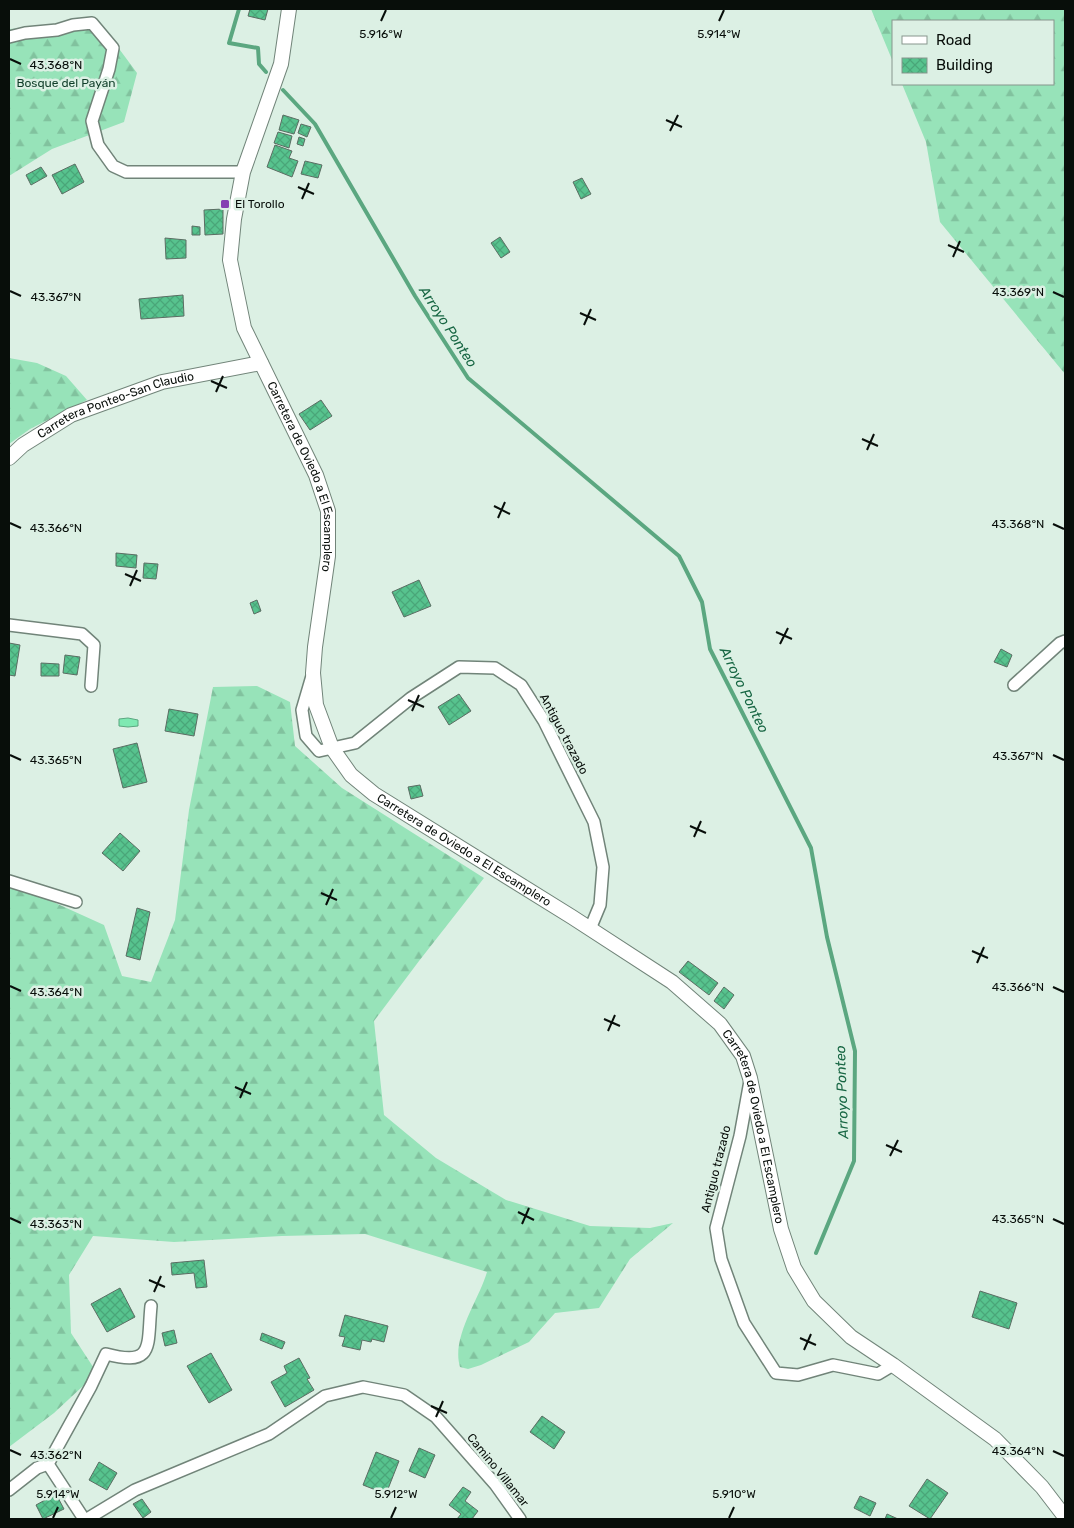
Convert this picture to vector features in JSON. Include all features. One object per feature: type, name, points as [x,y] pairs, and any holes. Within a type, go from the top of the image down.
[{"type":"street","name":"Carretera de Oviedo a El Escamplero","points":[[289,9],[281,64],[242,172],[234,219],[230,260],[244,328],[316,475],[328,511],[328,556],[313,673],[316,705],[332,748],[351,776],[374,794],[672,982],[720,1024],[743,1056],[750,1078],[781,1229],[794,1268],[814,1301],[851,1337],[892,1364],[995,1439],[1042,1487],[1065,1517]]},
{"type":"street","points":[[9,37],[92,23],[113,48],[109,69],[92,121],[98,145],[113,166],[126,172],[242,172]]},
{"type":"street","name":"Carretera Ponteo-San Claudio","points":[[9,458],[23,445],[71,415],[162,382],[261,363]]},
{"type":"street","points":[[9,626],[82,634],[94,645],[91,686]]},
{"type":"street","points":[[1014,685],[1060,643],[1065,641]]},
{"type":"street","name":"Antiguo trazado","points":[[313,673],[302,710],[306,736],[319,751],[355,743],[411,698],[459,667],[496,668],[521,685],[544,722],[594,822],[603,867],[600,906],[590,929]]},
{"type":"street","points":[[9,881],[76,902]]},
{"type":"street","name":"Antiguo trazado","points":[[750,1078],[740,1136],[716,1228],[721,1259],[744,1324],[776,1373],[798,1375],[833,1365],[878,1374],[892,1364]]},
{"type":"street","points":[[9,1490],[37,1468],[48,1464],[92,1386],[106,1354],[129,1359],[140,1357],[144,1354],[147,1345],[151,1306]]},
{"type":"street","name":"Camino Villamar","points":[[86,1519],[135,1490],[269,1434],[325,1396],[363,1388],[404,1395],[436,1417],[495,1484],[520,1519]]},
{"type":"street","points":[[48,1464],[86,1519]]},
{"type":"green space","points":[[871,9],[1065,9],[1065,374],[940,222],[926,142],[902,85],[1054,85],[1054,20],[892,20],[892,60]]},
{"type":"green space","name":"Bosque del Payán","points":[[100,23],[137,73],[124,122],[52,149],[9,176],[9,29]]},
{"type":"green space","points":[[9,358],[37,363],[66,376],[87,400],[30,429],[9,444]]},
{"type":"green space","points":[[257,686],[290,702],[295,746],[342,788],[484,878],[374,1021],[384,1115],[436,1158],[506,1200],[590,1226],[650,1228],[673,1223],[630,1259],[599,1308],[555,1313],[529,1342],[481,1365],[468,1369],[460,1367],[459,1343],[462,1331],[487,1272],[365,1234],[174,1242],[93,1236],[69,1275],[71,1333],[97,1373],[54,1413],[9,1447],[9,882],[104,925],[122,976],[151,982],[175,920],[189,810],[213,687]]},
{"type":"shaded area","points":[[119,719],[138,720],[138,726],[119,726]]},
{"type":"building","points":[[250,9],[268,9],[265,20],[248,16]]},
{"type":"building","points":[[283,115],[299,120],[294,134],[279,130]]},
{"type":"building","points":[[301,124],[311,127],[307,137],[298,133]]},
{"type":"building","points":[[278,132],[292,136],[289,148],[274,143]]},
{"type":"building","points":[[299,137],[305,139],[303,146],[297,144]]},
{"type":"building","points":[[275,145],[292,151],[289,158],[298,161],[292,177],[267,167]]},
{"type":"building","points":[[305,161],[322,165],[318,178],[301,174]]},
{"type":"building","points":[[75,164],[84,182],[62,194],[52,175]]},
{"type":"building","points":[[41,167],[47,176],[31,185],[26,175]]},
{"type":"building","points":[[582,178],[591,194],[581,199],[573,182]]},
{"type":"building","points":[[223,209],[223,234],[205,235],[204,210]]},
{"type":"building","points":[[192,226],[200,227],[200,235],[192,235]]},
{"type":"building","points":[[500,237],[510,252],[501,258],[491,243]]},
{"type":"building","points":[[165,238],[186,240],[186,258],[166,259]]},
{"type":"building","points":[[183,295],[184,316],[141,319],[139,299]]},
{"type":"building","points":[[321,400],[332,416],[310,430],[299,414]]},
{"type":"building","points":[[116,553],[137,555],[136,568],[116,566]]},
{"type":"building","points":[[144,563],[158,564],[156,579],[143,578]]},
{"type":"building","points":[[419,580],[431,606],[404,617],[392,592]]},
{"type":"building","points":[[257,600],[261,611],[254,614],[250,603]]},
{"type":"building","points":[[9,643],[20,645],[15,676],[9,675]]},
{"type":"building","points":[[1001,649],[1012,655],[1007,667],[994,662]]},
{"type":"building","points":[[65,655],[80,657],[77,675],[63,673]]},
{"type":"building","points":[[41,663],[59,664],[59,676],[41,676]]},
{"type":"building","points":[[459,694],[471,711],[449,725],[438,707]]},
{"type":"building","points":[[169,709],[198,714],[194,736],[165,731]]},
{"type":"building","points":[[137,743],[147,782],[123,788],[113,749]]},
{"type":"building","points":[[420,785],[423,796],[411,799],[408,787]]},
{"type":"building","points":[[120,833],[140,851],[123,871],[102,853]]},
{"type":"building","points":[[137,908],[150,912],[140,960],[126,956]]},
{"type":"building","points":[[688,961],[718,983],[709,995],[679,972]]},
{"type":"building","points":[[724,987],[734,995],[724,1009],[714,1001]]},
{"type":"building","points":[[204,1260],[207,1287],[196,1288],[194,1273],[172,1275],[171,1263]]},
{"type":"building","points":[[120,1288],[135,1317],[107,1332],[91,1304]]},
{"type":"building","points":[[980,1291],[1017,1303],[1009,1329],[972,1317]]},
{"type":"building","points":[[345,1315],[388,1326],[384,1342],[372,1339],[371,1342],[362,1340],[360,1350],[342,1346],[345,1337],[339,1336]]},
{"type":"building","points":[[174,1330],[177,1343],[165,1346],[162,1333]]},
{"type":"building","points":[[262,1333],[285,1342],[282,1349],[260,1340]]},
{"type":"building","points":[[211,1353],[232,1390],[209,1403],[187,1366]]},
{"type":"building","points":[[299,1358],[310,1378],[307,1379],[314,1390],[285,1407],[271,1382],[287,1373],[284,1366]]},
{"type":"building","points":[[542,1416],[565,1432],[554,1449],[530,1432]]},
{"type":"building","points":[[419,1448],[435,1455],[425,1478],[409,1471]]},
{"type":"building","points":[[376,1452],[399,1461],[386,1494],[363,1485]]},
{"type":"building","points":[[99,1462],[117,1473],[107,1490],[89,1480]]},
{"type":"building","points":[[927,1479],[948,1493],[930,1519],[909,1506]]},
{"type":"building","points":[[463,1487],[471,1492],[465,1501],[478,1511],[472,1519],[457,1519],[461,1514],[449,1505]]},
{"type":"building","points":[[56,1494],[64,1509],[43,1519],[36,1505]]},
{"type":"building","points":[[860,1496],[876,1503],[870,1516],[854,1508]]},
{"type":"building","points":[[142,1499],[151,1512],[143,1518],[133,1504]]},
{"type":"building","points":[[887,1514],[898,1519],[885,1519]]},
{"type":"waterway","name":"Arroyo Ponteo","points":[[239,9],[229,43],[258,48],[259,64],[266,72]]},
{"type":"waterway","name":"Arroyo Ponteo","points":[[283,90],[315,124],[415,296],[468,378],[679,556],[702,602],[710,649],[811,848],[827,937],[855,1051],[854,1161],[816,1253]]},
{"type":"place","name":"El Torollo","points":[[225,204]]}]
